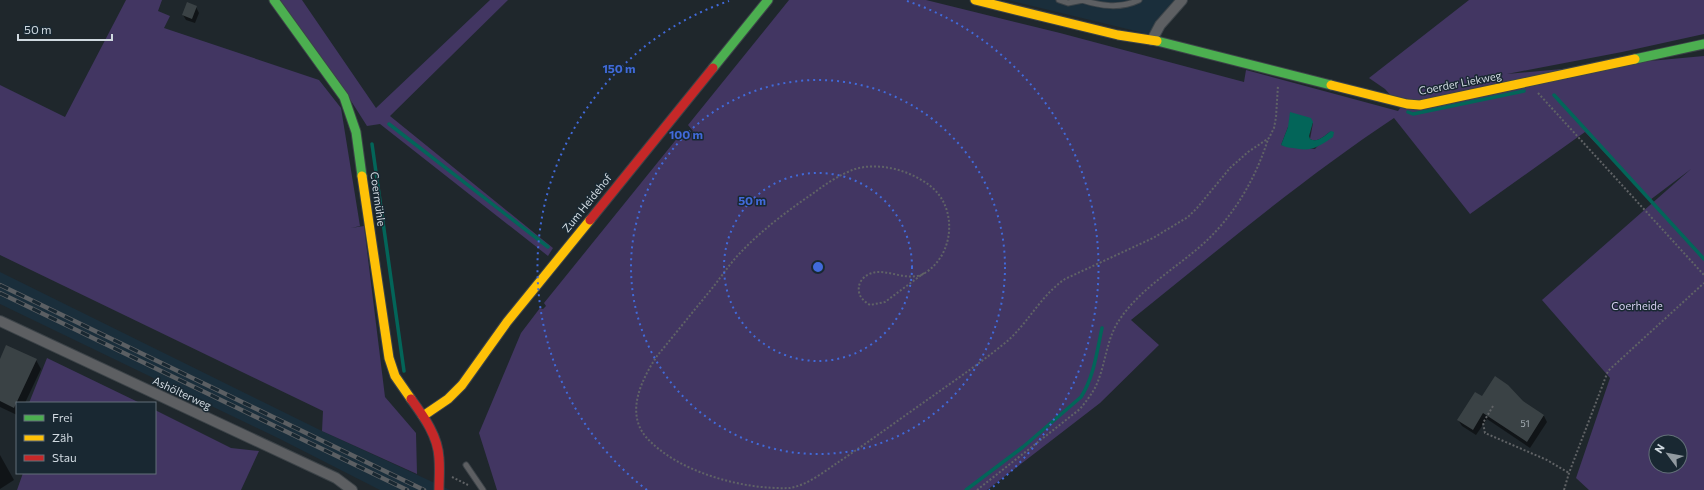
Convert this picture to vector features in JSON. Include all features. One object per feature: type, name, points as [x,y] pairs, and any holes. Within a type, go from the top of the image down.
[{"type":"street","name":"Coermühle","points":[[274,0],[344,97],[349,111],[356,132],[389,358],[394,376],[423,416],[430,429],[436,445],[439,490]]},
{"type":"street","name":"Zum Heidehof","points":[[423,416],[448,399],[462,384],[512,316],[768,0]]},
{"type":"street","name":"Coerder Liekweg","points":[[975,0],[1118,35],[1152,40],[1407,104],[1420,105],[1704,44]]},
{"type":"street","points":[[1152,40],[1160,26],[1182,0]]},
{"type":"street","name":"Ashölterweg","points":[[0,321],[336,478],[352,490]]},
{"type":"lane","points":[[1058,0],[1068,2],[1082,0],[1105,7],[1130,4],[1139,0]]},
{"type":"lane","points":[[466,465],[483,490]]},
{"type":"path","points":[[977,490],[1080,409],[1091,396],[1098,381],[1114,327],[1121,317],[1146,291],[1204,243],[1218,229],[1253,178],[1274,128],[1280,71]]},
{"type":"path","points":[[1527,82],[1704,275]]},
{"type":"path","points":[[924,273],[906,276],[877,272],[865,275],[859,283],[859,292],[864,301],[870,305],[885,302],[924,273],[936,262],[944,250],[949,235],[950,222],[948,209],[940,195],[930,185],[915,176],[894,169],[871,166],[854,170],[832,180],[764,231],[742,251],[657,356],[645,374],[638,391],[636,407],[638,422],[645,436],[663,453],[686,467],[726,483],[745,488],[790,488],[813,479],[867,443],[1006,342],[1054,286],[1065,279],[1153,238],[1188,217],[1230,168],[1248,152],[1269,138]]},
{"type":"path","points":[[1564,490],[1569,472],[1608,371],[1704,283]]},
{"type":"path","points":[[1493,406],[1483,423],[1485,433],[1547,460],[1569,472]]},
{"type":"path","points":[[439,472],[451,476],[471,487]]},
{"type":"shaded area","points":[[1008,0],[1177,0],[1148,34]]},
{"type":"shaded area","points":[[1290,112],[1311,118],[1313,122],[1309,136],[1310,139],[1318,140],[1331,131],[1334,132],[1333,137],[1319,146],[1310,149],[1290,148],[1281,145],[1288,127]]},
{"type":"shaded area","points":[[0,272],[322,431],[450,490],[380,490],[278,438],[0,304]]},
{"type":"green space","points":[[126,0],[162,0],[158,11],[170,16],[164,28],[319,80],[341,108],[360,226],[351,228],[364,226],[385,397],[416,433],[417,474],[322,431],[323,411],[0,255],[0,85],[65,117]]},
{"type":"green space","points":[[280,0],[302,0],[376,108],[490,0],[508,0],[390,116],[553,248],[548,256],[380,124],[367,126],[346,93]]},
{"type":"green space","name":"Coerheide","points":[[789,0],[926,0],[1060,33],[1244,82],[1246,70],[1398,111],[1401,107],[1385,89],[1369,78],[1469,0],[1704,0],[1704,34],[1622,52],[1507,74],[1704,56],[1704,490],[1589,490],[1576,478],[1610,378],[1542,300],[1691,169],[1650,200],[1585,132],[1470,214],[1394,118],[1360,141],[1293,191],[1131,320],[1159,345],[1100,403],[987,490],[497,490],[479,433],[521,333],[540,308],[543,309],[546,306],[544,303],[679,136],[686,141],[693,131],[688,125]],"holes":[[[1313,123],[1310,139],[1318,140],[1331,131],[1315,149],[1281,145],[1288,127]]]},
{"type":"green space","points":[[47,358],[138,402],[29,402]]},
{"type":"green space","points":[[156,410],[231,448],[259,451],[241,490],[17,490],[23,474],[156,474]]},
{"type":"building","points":[[187,2],[197,6],[192,19],[182,15]]},
{"type":"building","points":[[6,345],[37,359],[14,408],[0,401],[0,359]]},
{"type":"building","points":[[1495,376],[1508,385],[1523,401],[1544,415],[1527,442],[1483,413],[1473,430],[1457,420],[1475,392],[1482,396]]},
{"type":"waterway","points":[[1408,112],[1413,114],[1524,91]]},
{"type":"waterway","points":[[1554,95],[1704,259]]},
{"type":"waterway","points":[[389,124],[548,247]]},
{"type":"waterway","points":[[372,144],[404,371]]},
{"type":"waterway","points":[[966,490],[1023,447],[1081,397],[1092,372],[1102,328]]},
{"type":"railway","points":[[0,285],[424,490]]},
{"type":"railway","points":[[0,293],[407,490]]},
{"type":"traffic: fast","points":[[274,0],[344,97],[356,132],[362,176]]},
{"type":"traffic: fast","points":[[713,68],[768,0]]},
{"type":"traffic: fast","points":[[1157,41],[1331,85]]},
{"type":"traffic: fast","points":[[1635,59],[1704,44]]},
{"type":"traffic: slow","points":[[975,0],[1118,35],[1157,41]]},
{"type":"traffic: slow","points":[[1331,85],[1407,104],[1420,105],[1635,59]]},
{"type":"traffic: slow","points":[[362,176],[389,358],[395,376],[411,399]]},
{"type":"traffic: slow","points":[[423,416],[448,399],[462,385],[507,322],[590,220]]},
{"type":"traffic: jam","points":[[590,220],[713,68]]},
{"type":"traffic: jam","points":[[411,399],[425,420],[436,442],[439,462],[439,490]]}]
